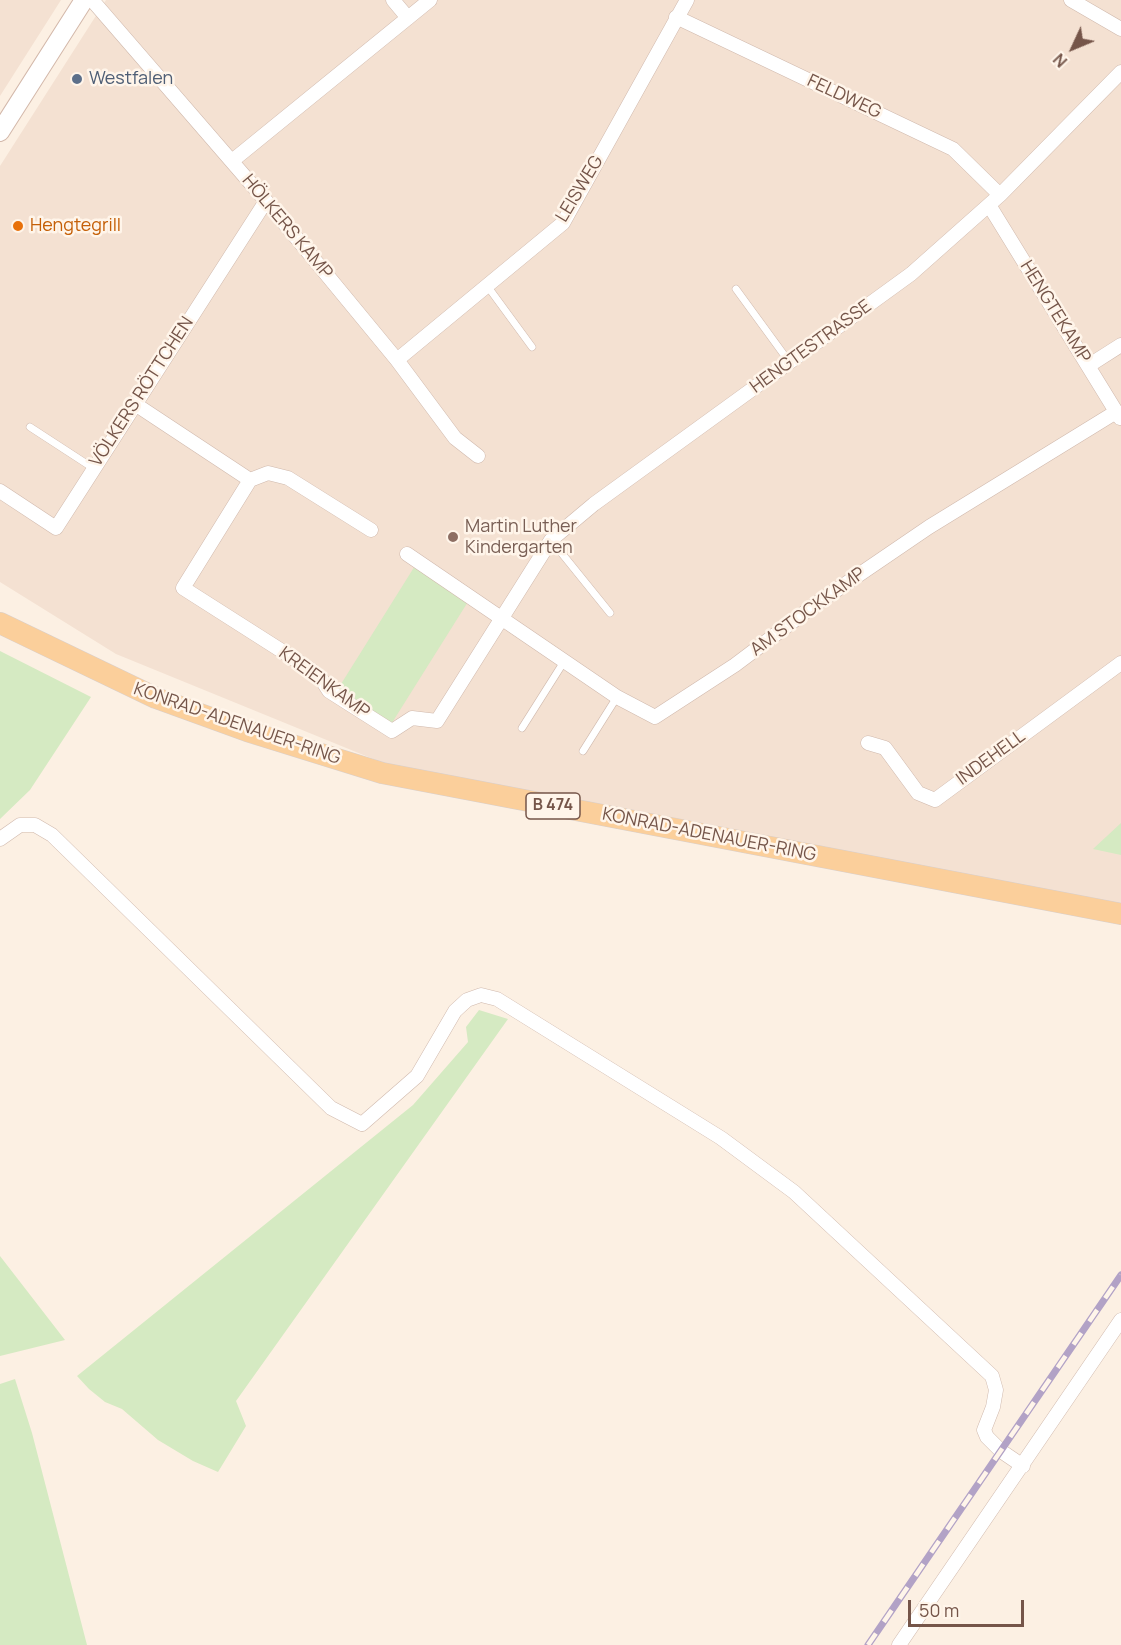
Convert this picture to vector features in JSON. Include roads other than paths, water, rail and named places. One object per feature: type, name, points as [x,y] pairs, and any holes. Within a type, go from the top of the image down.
[{"type":"main road","points":[[0,132],[84,0]]},
{"type":"main road","name":"KONRAD-ADENAUER-RING","points":[[0,623],[156,698],[246,731],[382,773],[1121,914]]},
{"type":"street","name":"HÖLKERS KAMP","points":[[92,0],[232,161],[398,360],[455,438],[478,456]]},
{"type":"street","points":[[393,0],[408,18]]},
{"type":"street","points":[[232,161],[430,0]]},
{"type":"street","name":"LEISWEG","points":[[398,360],[563,223],[687,0]]},
{"type":"street","points":[[1071,0],[1121,29]]},
{"type":"street","name":"FELDWEG","points":[[676,17],[953,149],[999,195]]},
{"type":"street","name":"HENGTESTRASSE","points":[[502,618],[551,540],[603,497],[911,274],[999,195],[1121,72]]},
{"type":"street","name":"VÖLKERS RÖTTCHEN","points":[[0,491],[56,528],[266,201]]},
{"type":"street","name":"HENGTEKAMP","points":[[988,205],[1119,416]]},
{"type":"street","points":[[1088,366],[1121,345]]},
{"type":"street","points":[[135,404],[250,480],[268,473],[288,478],[371,530]]},
{"type":"street","name":"AM STOCKKAMP","points":[[502,618],[617,697],[655,717],[735,665],[816,604],[929,527],[1119,416]]},
{"type":"street","name":"KREIENKAMP","points":[[250,480],[183,588],[307,667],[320,677],[329,691],[392,731],[412,718],[437,721],[502,618]]},
{"type":"street","points":[[407,554],[502,618]]},
{"type":"street","name":"INDEHELL","points":[[868,743],[885,748],[918,793],[935,800],[1121,663]]},
{"type":"street","points":[[0,839],[20,825],[35,825],[52,835],[331,1108],[362,1124],[417,1076],[455,1011],[467,1000],[481,995],[497,999],[721,1138],[794,1192],[992,1376],[996,1390],[993,1407],[984,1430],[991,1443],[1023,1466]]},
{"type":"street","points":[[899,1645],[1121,1320]]},
{"type":"lane","points":[[488,287],[532,347]]},
{"type":"lane","points":[[736,289],[790,363]]},
{"type":"lane","points":[[30,427],[93,468]]},
{"type":"lane","points":[[551,540],[610,613]]},
{"type":"lane","points":[[522,728],[565,660]]},
{"type":"lane","points":[[583,751],[617,697]]},
{"type":"railway","points":[[868,1645],[1121,1275]]},
{"type":"place","name":"Westfalen","points":[[77,79]]},
{"type":"place","name":"Hengtegrill","points":[[18,226]]},
{"type":"place","name":"Martin Luther Kindergarten","points":[[453,537]]}]
